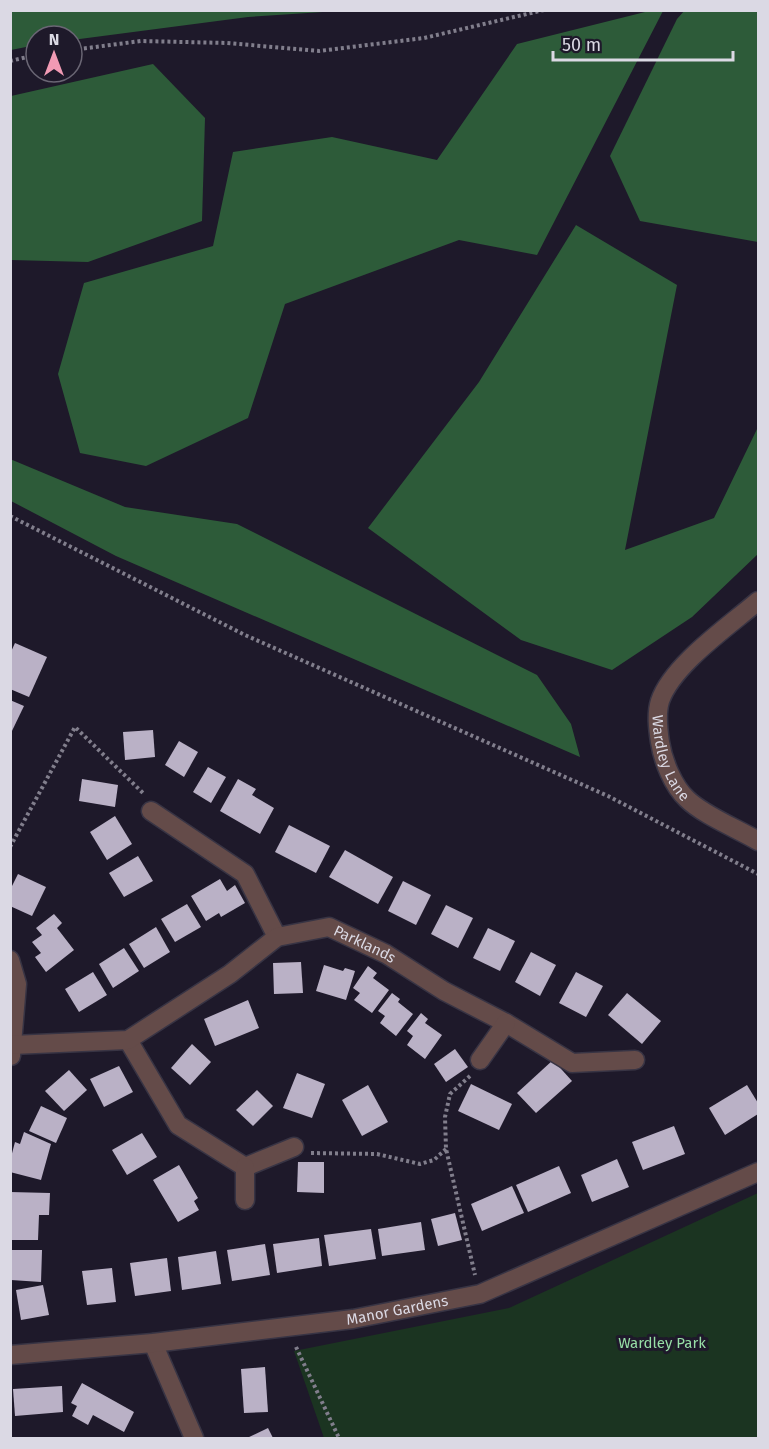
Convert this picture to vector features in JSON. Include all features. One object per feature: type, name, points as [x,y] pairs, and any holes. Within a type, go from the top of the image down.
[{"type":"street","name":"Wardley Lane","points":[[759,601],[688,661],[670,682],[660,702],[657,728],[661,753],[672,777],[687,799],[759,841]]},
{"type":"street","points":[[150,811],[245,874],[277,937]]},
{"type":"street","name":"Parklands","points":[[128,1040],[230,974],[277,937],[329,927],[386,954],[444,991],[506,1023],[572,1063],[635,1060]]},
{"type":"street","points":[[10,960],[17,984],[11,1051],[128,1040],[178,1125],[245,1167]]},
{"type":"street","points":[[480,1060],[506,1023]]},
{"type":"street","points":[[245,1167],[294,1147]]},
{"type":"street","points":[[245,1167],[245,1200]]},
{"type":"street","name":"Manor Gardens","points":[[10,1355],[153,1343],[353,1319],[480,1294],[759,1172]]},
{"type":"street","points":[[153,1343],[194,1438]]},
{"type":"path","points":[[84,48],[141,41],[227,43],[319,51],[424,38],[544,10]]},
{"type":"path","points":[[10,516],[245,635],[608,796],[759,874]]},
{"type":"path","points":[[10,847],[75,727],[143,794],[150,811]]},
{"type":"path","points":[[480,1060],[471,1075],[450,1094],[445,1117],[446,1149],[480,1294]]},
{"type":"path","points":[[294,1147],[311,1153],[377,1154],[420,1164],[434,1160],[446,1149]]},
{"type":"path","points":[[287,1327],[339,1438]]},
{"type":"green space","points":[[11,10],[338,10],[248,17],[84,38],[84,24],[24,24],[24,47],[11,50]]},
{"type":"green space","points":[[653,10],[663,11],[537,255],[459,240],[285,304],[248,418],[146,466],[80,453],[58,374],[84,283],[213,246],[233,152],[332,137],[437,160],[517,44]]},
{"type":"green space","points":[[685,10],[758,11],[758,242],[640,221],[610,156],[677,19]]},
{"type":"green space","points":[[153,64],[205,118],[202,221],[88,262],[11,260],[11,96],[64,84],[84,84],[84,80]]},
{"type":"green space","points":[[576,225],[677,285],[625,550],[714,518],[758,427],[758,554],[692,617],[612,670],[521,640],[368,528],[479,382]]},
{"type":"green space","points":[[10,459],[125,507],[237,524],[537,675],[571,724],[580,757],[116,556],[11,501]]},
{"type":"green space","name":"Wardley Park","points":[[758,1193],[758,1438],[324,1438],[294,1351],[509,1308]]},
{"type":"building","points":[[15,643],[47,657],[29,697],[10,689],[10,654]]},
{"type":"building","points":[[10,700],[24,706],[10,735]]},
{"type":"building","points":[[153,730],[155,757],[125,760],[123,732]]},
{"type":"building","points":[[179,741],[198,752],[184,777],[165,765]]},
{"type":"building","points":[[208,767],[226,777],[211,803],[193,792]]},
{"type":"building","points":[[82,779],[118,785],[115,807],[79,801]]},
{"type":"building","points":[[238,779],[256,789],[252,795],[274,808],[260,834],[220,811]]},
{"type":"building","points":[[115,816],[132,844],[107,860],[90,832]]},
{"type":"building","points":[[289,825],[330,846],[316,873],[275,852]]},
{"type":"building","points":[[345,850],[393,877],[378,904],[329,877]]},
{"type":"building","points":[[138,856],[153,881],[124,897],[109,873]]},
{"type":"building","points":[[18,874],[46,887],[32,916],[10,906],[10,890]]},
{"type":"building","points":[[220,879],[227,891],[235,885],[245,903],[221,917],[219,913],[206,921],[191,896]]},
{"type":"building","points":[[403,881],[431,895],[416,925],[388,911]]},
{"type":"building","points":[[187,904],[201,927],[175,942],[161,919]]},
{"type":"building","points":[[446,905],[473,918],[458,948],[431,934]]},
{"type":"building","points":[[54,914],[62,923],[57,928],[74,950],[46,972],[35,957],[41,953],[32,942],[42,935],[36,928]]},
{"type":"building","points":[[156,927],[170,952],[144,968],[129,944]]},
{"type":"building","points":[[488,928],[515,941],[500,971],[473,958]]},
{"type":"building","points":[[124,948],[139,971],[113,988],[99,964]]},
{"type":"building","points":[[531,952],[556,965],[540,996],[515,982]]},
{"type":"building","points":[[301,962],[303,993],[274,994],[273,963]]},
{"type":"building","points":[[324,965],[343,971],[345,968],[355,971],[346,1000],[316,991]]},
{"type":"building","points":[[368,966],[377,973],[373,978],[389,990],[372,1013],[354,1000],[360,993],[353,988]]},
{"type":"building","points":[[93,972],[107,995],[79,1012],[65,989]]},
{"type":"building","points":[[576,972],[603,986],[586,1017],[559,1003]]},
{"type":"building","points":[[392,993],[400,999],[398,1002],[413,1014],[396,1036],[380,1023],[385,1016],[378,1011]]},
{"type":"building","points":[[627,993],[661,1021],[642,1044],[608,1015]]},
{"type":"building","points":[[248,1000],[259,1028],[215,1046],[204,1019]]},
{"type":"building","points":[[421,1013],[428,1019],[425,1023],[442,1035],[425,1059],[407,1045],[413,1036],[407,1031]]},
{"type":"building","points":[[192,1044],[211,1062],[190,1085],[171,1068]]},
{"type":"building","points":[[455,1049],[468,1067],[446,1082],[434,1064]]},
{"type":"building","points":[[553,1060],[572,1081],[536,1113],[517,1093]]},
{"type":"building","points":[[119,1066],[133,1092],[104,1107],[90,1079]]},
{"type":"building","points":[[69,1070],[87,1090],[64,1111],[45,1091]]},
{"type":"building","points":[[297,1073],[325,1084],[312,1118],[283,1108]]},
{"type":"building","points":[[471,1084],[512,1104],[499,1130],[458,1111]]},
{"type":"building","points":[[368,1085],[388,1122],[362,1136],[342,1100]]},
{"type":"building","points":[[747,1085],[758,1103],[758,1114],[725,1135],[709,1108]]},
{"type":"building","points":[[257,1090],[273,1106],[253,1126],[236,1110]]},
{"type":"building","points":[[41,1106],[67,1118],[56,1143],[29,1131]]},
{"type":"building","points":[[674,1126],[685,1154],[643,1170],[632,1142]]},
{"type":"building","points":[[24,1132],[51,1144],[41,1180],[10,1172],[10,1161],[15,1142],[20,1144]]},
{"type":"building","points":[[142,1133],[157,1157],[127,1175],[112,1150]]},
{"type":"building","points":[[617,1159],[629,1187],[592,1202],[581,1175]]},
{"type":"building","points":[[298,1162],[324,1162],[324,1193],[297,1192]]},
{"type":"building","points":[[179,1165],[198,1198],[194,1201],[199,1210],[178,1222],[153,1180]]},
{"type":"building","points":[[559,1166],[571,1193],[528,1212],[516,1185]]},
{"type":"building","points":[[512,1186],[524,1213],[482,1231],[471,1204]]},
{"type":"building","points":[[10,1192],[50,1193],[49,1215],[39,1215],[38,1240],[10,1240]]},
{"type":"building","points":[[455,1213],[462,1240],[438,1246],[431,1219]]},
{"type":"building","points":[[421,1222],[425,1250],[382,1256],[378,1229]]},
{"type":"building","points":[[371,1229],[376,1259],[329,1266],[324,1235]]},
{"type":"building","points":[[319,1238],[322,1266],[277,1273],[273,1244]]},
{"type":"building","points":[[265,1244],[270,1275],[232,1281],[227,1250]]},
{"type":"building","points":[[10,1250],[42,1250],[41,1282],[11,1280]]},
{"type":"building","points":[[216,1251],[221,1284],[182,1290],[178,1257]]},
{"type":"building","points":[[167,1258],[171,1291],[135,1296],[130,1263]]},
{"type":"building","points":[[112,1268],[116,1302],[87,1305],[82,1271]]},
{"type":"building","points":[[43,1285],[49,1315],[21,1320],[16,1290]]},
{"type":"building","points":[[265,1367],[268,1412],[244,1413],[241,1369]]},
{"type":"building","points":[[82,1383],[134,1412],[124,1432],[93,1415],[88,1425],[72,1416],[77,1406],[71,1403]]},
{"type":"building","points":[[62,1386],[63,1412],[15,1416],[13,1389]]},
{"type":"building","points":[[268,1428],[273,1438],[247,1438]]}]
